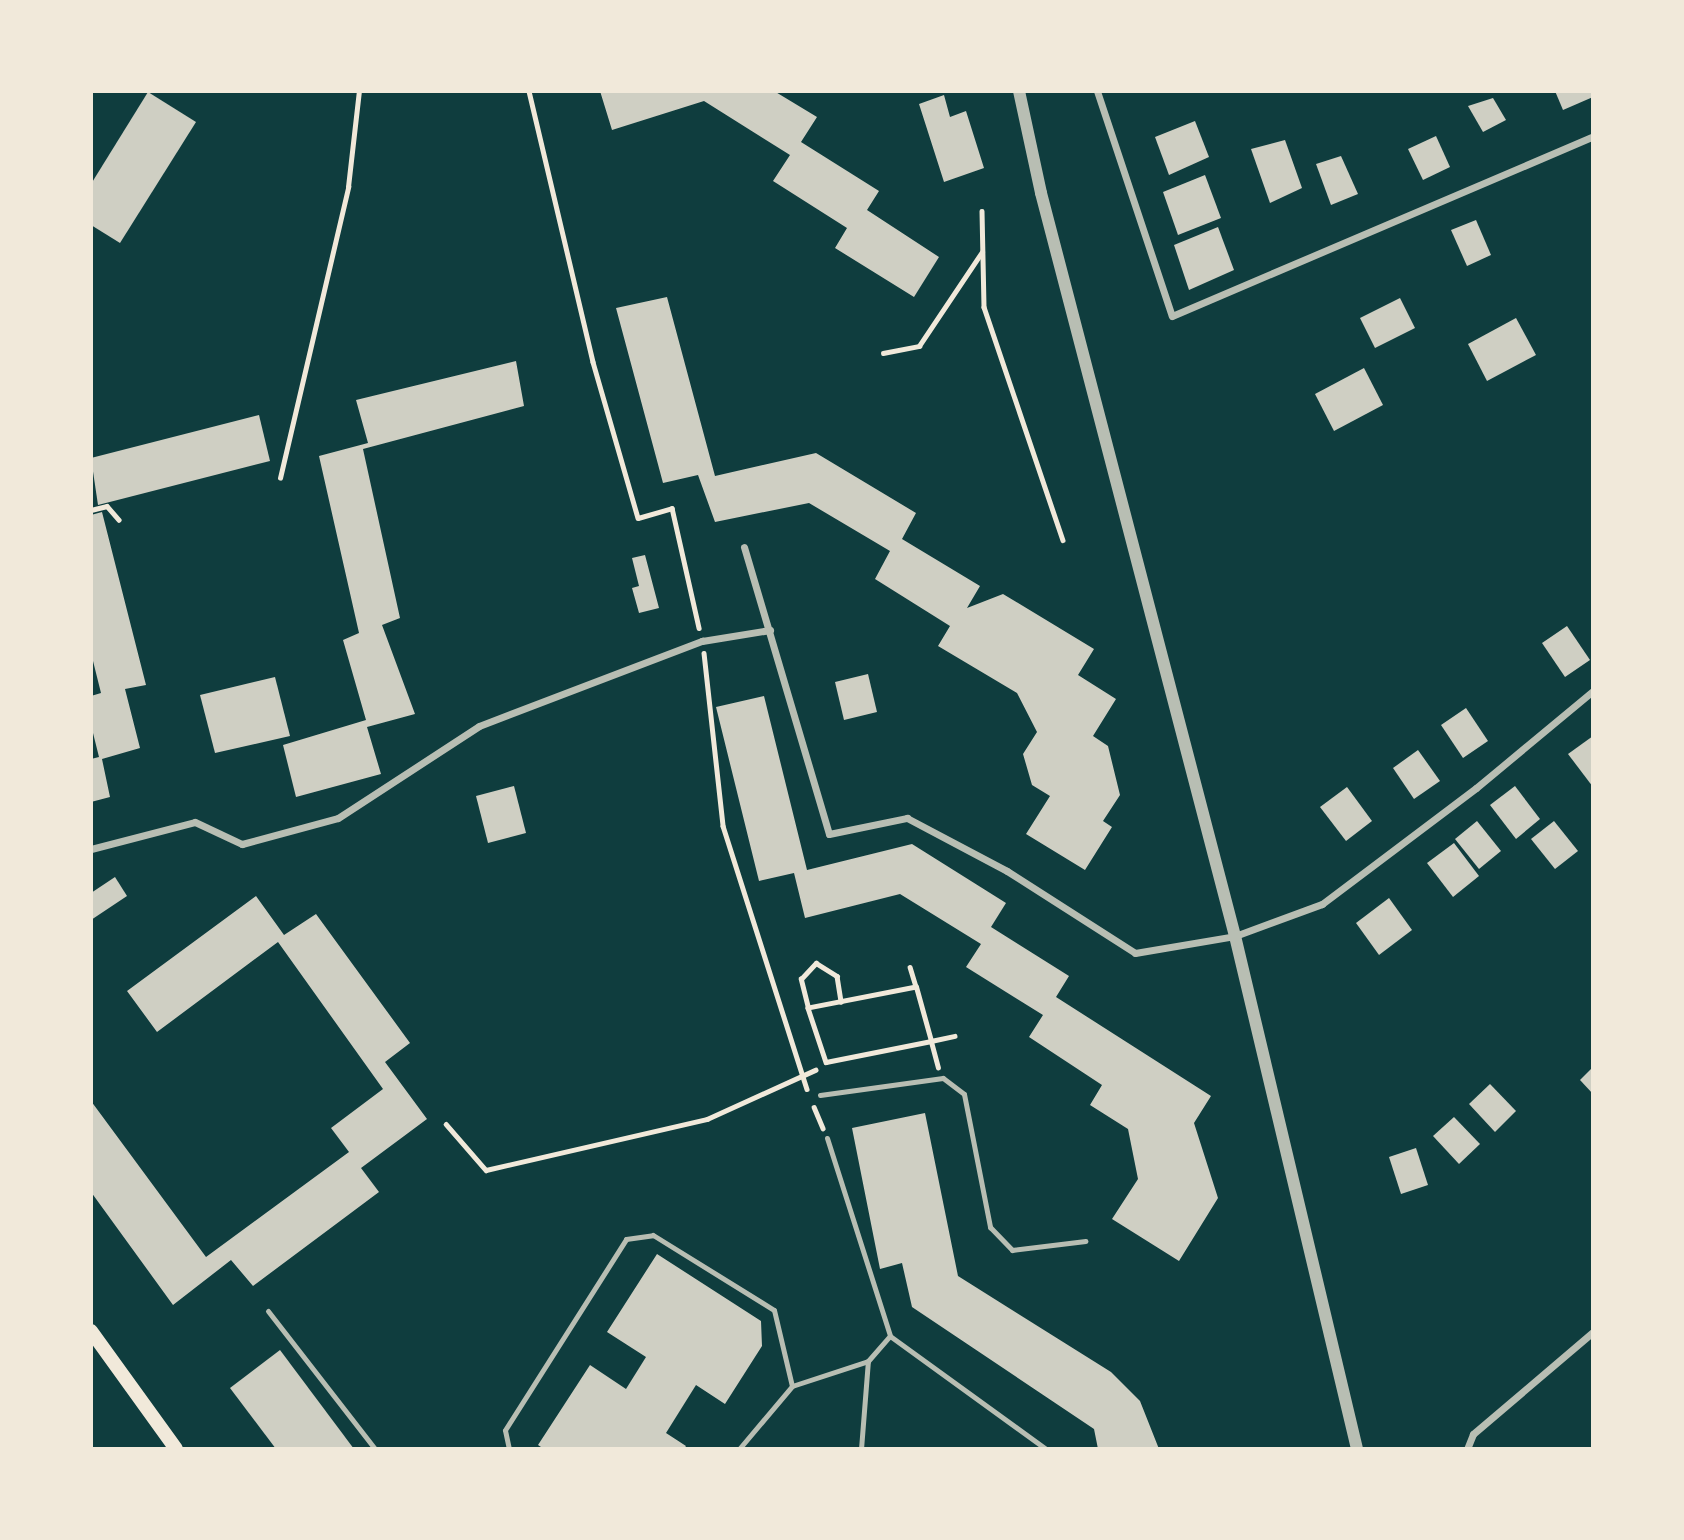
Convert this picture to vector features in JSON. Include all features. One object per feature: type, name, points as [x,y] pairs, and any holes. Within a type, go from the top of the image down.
[{"type":"main road","points":[[91,1331],[176,1449]]},
{"type":"street","points":[[1019,91],[1041,193],[1235,936],[1357,1449]]},
{"type":"street","points":[[1097,91],[1172,316],[1593,136]]},
{"type":"street","points":[[744,547],[829,834],[907,818],[1007,871],[1135,953],[1235,936],[1322,904],[1476,788],[1593,691]]},
{"type":"street","points":[[91,849],[195,822],[242,844],[338,817],[479,726],[702,641],[770,630]]},
{"type":"street","points":[[1467,1449],[1473,1434],[1593,1332]]},
{"type":"lane","points":[[820,1095],[943,1078],[964,1094],[990,1227],[1012,1250],[1085,1241]]},
{"type":"lane","points":[[827,1138],[890,1336],[1046,1449]]},
{"type":"lane","points":[[509,1449],[505,1430],[626,1239],[653,1235],[774,1310],[792,1386]]},
{"type":"lane","points":[[268,1311],[375,1449]]},
{"type":"lane","points":[[739,1449],[792,1386],[868,1361],[890,1336]]},
{"type":"lane","points":[[861,1449],[868,1361]]},
{"type":"path","points":[[280,478],[348,187],[359,91]]},
{"type":"path","points":[[529,91],[593,362],[638,518],[672,508],[702,641],[723,826],[803,1075],[827,1138]]},
{"type":"path","points":[[982,211],[984,307],[1063,540]]},
{"type":"path","points":[[883,353],[919,346],[983,250]]},
{"type":"path","points":[[91,510],[107,506],[119,520]]},
{"type":"path","points":[[841,1002],[837,976],[816,963],[801,979],[826,1062],[954,1036]]},
{"type":"path","points":[[910,967],[938,1068]]},
{"type":"path","points":[[808,1008],[916,987]]},
{"type":"path","points":[[446,1124],[486,1170],[706,1119],[815,1070]]},
{"type":"building","points":[[600,91],[774,91],[817,117],[801,142],[879,191],[867,210],[939,257],[914,297],[835,248],[847,228],[773,181],[790,155],[704,101],[612,130]]},
{"type":"building","points":[[1555,91],[1593,91],[1593,97],[1563,110]]},
{"type":"building","points":[[148,92],[196,122],[120,243],[91,225],[91,184]]},
{"type":"building","points":[[944,95],[950,117],[966,111],[984,168],[944,182],[919,104]]},
{"type":"building","points":[[1493,98],[1506,120],[1483,132],[1468,106]]},
{"type":"building","points":[[1195,121],[1209,157],[1169,175],[1155,137]]},
{"type":"building","points":[[1436,136],[1450,167],[1423,180],[1408,149]]},
{"type":"building","points":[[1285,140],[1302,188],[1270,203],[1251,149]]},
{"type":"building","points":[[1341,156],[1358,194],[1331,205],[1316,164]]},
{"type":"building","points":[[1205,175],[1221,218],[1178,235],[1163,192]]},
{"type":"building","points":[[1476,220],[1491,255],[1467,266],[1451,230]]},
{"type":"building","points":[[1218,227],[1234,270],[1189,290],[1174,245]]},
{"type":"building","points":[[667,297],[715,476],[816,453],[916,513],[902,539],[980,586],[967,608],[1003,594],[1094,649],[1078,675],[1116,699],[1093,736],[1108,746],[1120,795],[1103,821],[1112,827],[1085,870],[1026,834],[1050,796],[1032,785],[1023,754],[1037,732],[1017,693],[938,646],[950,626],[875,579],[890,551],[809,503],[715,522],[698,475],[663,483],[616,308]]},
{"type":"building","points":[[1400,298],[1415,328],[1375,348],[1360,318]]},
{"type":"building","points":[[1516,318],[1536,355],[1487,381],[1468,344]]},
{"type":"building","points":[[516,361],[524,406],[363,449],[400,618],[382,625],[415,714],[367,727],[381,774],[296,797],[283,745],[366,720],[343,640],[359,633],[319,456],[368,443],[356,400]]},
{"type":"building","points":[[1364,368],[1383,405],[1334,431],[1315,394]]},
{"type":"building","points":[[259,415],[270,461],[98,505],[91,458]]},
{"type":"building","points":[[102,512],[146,685],[125,689],[140,748],[102,759],[110,797],[91,802],[91,759],[99,757],[91,725],[91,696],[101,693],[91,653],[91,515]]},
{"type":"building","points":[[645,555],[659,608],[639,613],[632,588],[639,586],[632,558]]},
{"type":"building","points":[[1567,626],[1590,660],[1565,677],[1542,643]]},
{"type":"building","points":[[868,674],[877,712],[844,720],[835,682]]},
{"type":"building","points":[[275,677],[290,736],[215,753],[200,695]]},
{"type":"building","points":[[764,696],[807,870],[912,844],[1006,903],[991,927],[1069,976],[1056,997],[1211,1096],[1194,1123],[1218,1198],[1179,1261],[1112,1219],[1138,1179],[1128,1129],[1090,1105],[1102,1085],[1029,1037],[1043,1015],[966,967],[981,944],[900,894],[805,918],[794,873],[759,881],[716,707]]},
{"type":"building","points":[[1466,708],[1488,741],[1463,758],[1441,725]]},
{"type":"building","points":[[1593,736],[1593,787],[1568,754]]},
{"type":"building","points":[[1418,750],[1440,781],[1414,799],[1393,768]]},
{"type":"building","points":[[514,786],[526,833],[488,843],[476,796]]},
{"type":"building","points":[[1515,786],[1540,819],[1516,839],[1490,805]]},
{"type":"building","points":[[1347,787],[1372,821],[1346,841],[1320,807]]},
{"type":"building","points":[[1477,821],[1501,851],[1479,869],[1455,839]]},
{"type":"building","points":[[1554,821],[1578,851],[1555,869],[1531,839]]},
{"type":"building","points":[[1454,843],[1479,876],[1453,897],[1427,863]]},
{"type":"building","points":[[115,877],[127,896],[91,920],[91,893]]},
{"type":"building","points":[[256,896],[284,935],[316,914],[410,1043],[385,1062],[427,1119],[361,1168],[379,1192],[253,1286],[231,1260],[173,1305],[91,1192],[91,1101],[206,1257],[349,1152],[331,1128],[383,1089],[278,942],[157,1032],[127,991]]},
{"type":"building","points":[[1389,898],[1412,930],[1379,955],[1356,923]]},
{"type":"building","points":[[1593,1067],[1593,1094],[1580,1080]]},
{"type":"building","points":[[1490,1084],[1516,1111],[1495,1132],[1469,1104]]},
{"type":"building","points":[[925,1113],[958,1276],[1111,1372],[1140,1401],[1159,1449],[1098,1449],[1094,1429],[912,1307],[902,1263],[880,1269],[852,1128]]},
{"type":"building","points":[[1454,1117],[1480,1144],[1459,1164],[1433,1136]]},
{"type":"building","points":[[1416,1148],[1428,1185],[1401,1194],[1389,1157]]},
{"type":"building","points":[[657,1254],[761,1321],[762,1346],[725,1404],[696,1385],[666,1433],[686,1446],[684,1449],[544,1449],[538,1445],[590,1365],[626,1389],[646,1357],[607,1332]]},
{"type":"building","points":[[280,1350],[354,1449],[276,1449],[230,1388]]}]
